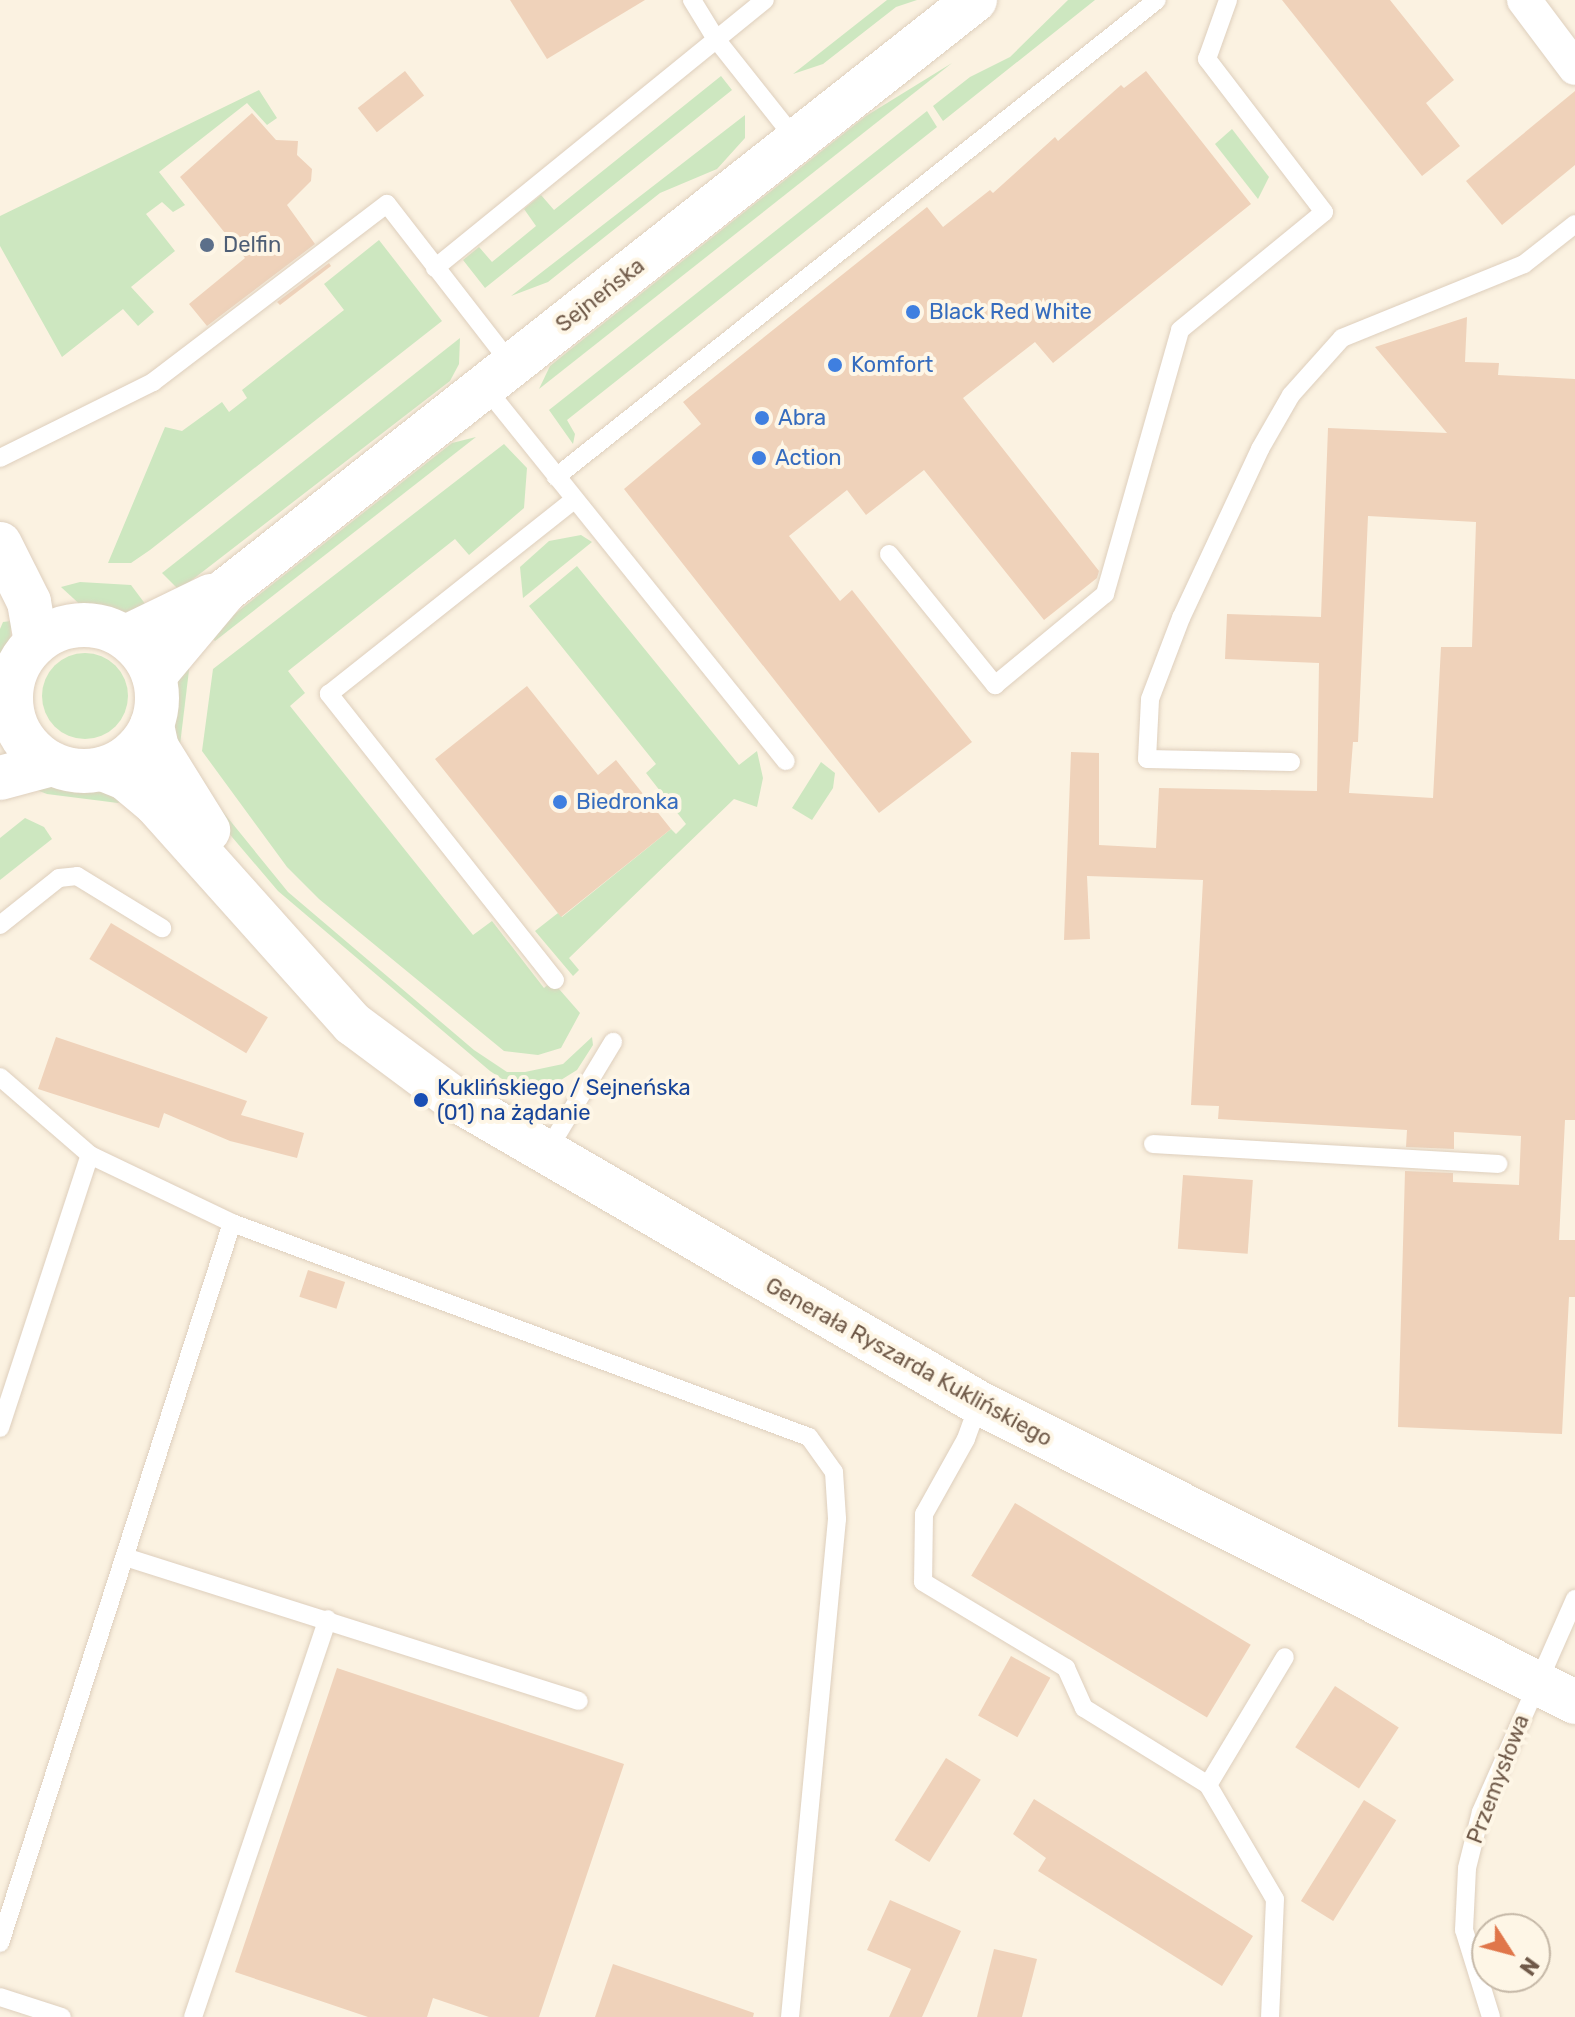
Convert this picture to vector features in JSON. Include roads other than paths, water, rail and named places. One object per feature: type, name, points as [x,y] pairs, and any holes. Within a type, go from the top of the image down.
[{"type":"main road","name":"Sejneńska","points":[[154,676],[225,591],[975,0]]},
{"type":"main road","points":[[0,544],[45,623]]},
{"type":"main road","name":"Sejneńska","points":[[126,637],[225,591]]},
{"type":"main road","points":[[45,623],[96,625],[126,637],[154,676],[152,725],[129,755],[103,769],[68,770],[52,764],[6,725],[12,682],[45,623]]},
{"type":"main road","name":"Generała Ryszarda Kuklińskiego","points":[[152,725],[157,748],[174,778],[290,952]]},
{"type":"main road","points":[[0,778],[52,764]]},
{"type":"main road","name":"Generała Ryszarda Kuklińskiego","points":[[103,769],[125,778],[156,804],[353,1024],[399,1062],[545,1153],[979,1403],[1575,1702]]},
{"type":"street","points":[[1524,0],[1575,68]]},
{"type":"lane","points":[[692,0],[716,39],[796,140]]},
{"type":"lane","points":[[435,268],[765,0]]},
{"type":"lane","points":[[556,477],[1157,0]]},
{"type":"lane","points":[[889,554],[995,685],[1105,594],[1124,545],[1180,330],[1324,212],[1207,59],[1228,0]]},
{"type":"lane","points":[[0,458],[153,382],[387,204],[435,268],[556,477],[786,761]]},
{"type":"lane","points":[[1291,762],[1147,759],[1150,699],[1181,618],[1260,449],[1291,395],[1342,338],[1524,264],[1575,224]]},
{"type":"lane","points":[[555,980],[329,694],[574,500]]},
{"type":"lane","points":[[0,925],[59,878],[77,876],[162,928]]},
{"type":"lane","points":[[545,1153],[613,1042]]},
{"type":"lane","points":[[0,1077],[90,1155],[232,1223],[809,1437],[834,1472],[837,1519],[790,2017]]},
{"type":"lane","points":[[1153,1144],[1498,1164]]},
{"type":"lane","points":[[0,1428],[90,1155]]},
{"type":"lane","points":[[0,1943],[232,1223]]},
{"type":"lane","points":[[979,1403],[966,1439],[924,1514],[923,1582],[1066,1668],[1084,1708],[1208,1785],[1275,1899],[1270,2017]]},
{"type":"lane","points":[[125,1557],[579,1701]]},
{"type":"lane","name":"Przemysłowa","points":[[1491,2017],[1470,1960],[1464,1930],[1467,1868],[1481,1812],[1535,1683],[1575,1599]]},
{"type":"lane","points":[[193,2017],[328,1619]]},
{"type":"lane","points":[[1208,1785],[1285,1657]]},
{"type":"lane","points":[[0,1997],[62,2017]]},
{"type":"place","name":"Delfin","points":[[207,245]]},
{"type":"place","name":"Black Red White","points":[[913,312]]},
{"type":"place","name":"Komfort","points":[[835,365]]},
{"type":"place","name":"Abra","points":[[762,418]]},
{"type":"place","name":"Action","points":[[759,458]]},
{"type":"place","name":"Biedronka","points":[[560,802]]},
{"type":"place","name":"Kuklińskiego / Sejneńska (01) na żądanie","points":[[421,1100]]}]
